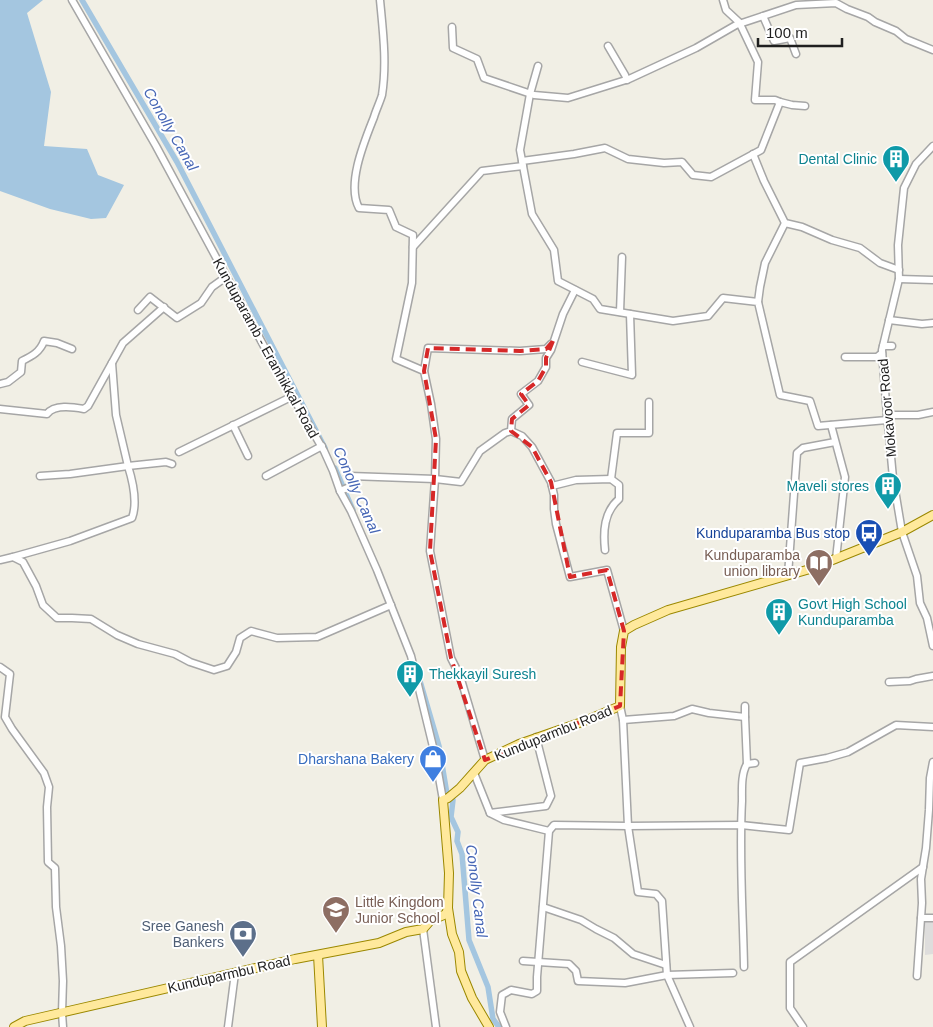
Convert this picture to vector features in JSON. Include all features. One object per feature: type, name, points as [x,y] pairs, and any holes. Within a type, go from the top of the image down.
[{"type":"main road","points":[[624,631],[668,610],[810,569],[902,532],[933,515]]},
{"type":"main road","name":"Kunduparmbu Road","points":[[448,797],[464,784],[485,760],[536,737],[582,722],[620,706],[621,647],[624,631]]},
{"type":"main road","points":[[448,797],[448,908],[452,934],[459,952],[461,971],[472,998],[489,1027]]},
{"type":"main road","name":"Kunduparmbu Road","points":[[14,1027],[25,1021],[235,973],[379,943],[406,932],[423,929],[430,921],[446,914],[448,908]]},
{"type":"main road","points":[[318,955],[322,1027]]},
{"type":"street","name":"Kunduparamb - Eranhikkal Road","points":[[72,0],[156,146],[226,277],[322,446],[340,490],[357,524],[411,656],[448,797]]},
{"type":"street","points":[[380,0],[385,60],[381,97],[354,176],[356,203],[358,208],[389,210],[396,227],[413,235],[412,283],[396,359],[424,371]]},
{"type":"street","points":[[723,0],[726,10],[741,24],[758,62],[755,100],[775,100],[792,105],[805,106]]},
{"type":"street","points":[[452,27],[454,48],[477,59],[484,78],[534,96],[568,98],[627,80],[696,48],[741,24],[796,4],[832,1],[896,31],[906,39],[933,50]]},
{"type":"street","points":[[763,16],[774,42],[790,38],[796,54]]},
{"type":"street","points":[[608,46],[627,80]]},
{"type":"street","points":[[538,66],[530,94],[520,150],[532,214],[554,250],[558,281],[593,299],[600,309],[673,321],[708,316],[723,298],[758,302]]},
{"type":"street","points":[[413,247],[482,171],[605,148],[628,159],[664,163],[682,162],[693,175],[711,177],[761,150],[780,102]]},
{"type":"street","name":"Mokavoor Road","points":[[933,146],[916,164],[904,188],[898,245],[899,279],[882,350],[893,478],[902,532],[917,576],[920,603],[927,618],[933,646]]},
{"type":"street","points":[[753,154],[785,223]]},
{"type":"street","points":[[785,223],[802,227],[832,240],[860,248],[880,263],[898,270]]},
{"type":"street","points":[[785,223],[765,263],[758,302],[780,395],[810,401],[818,426],[933,412]]},
{"type":"street","points":[[620,312],[622,257]]},
{"type":"street","points":[[138,310],[150,297],[177,318],[201,303],[212,287],[226,277]]},
{"type":"street","points":[[899,279],[933,280]]},
{"type":"street","points":[[512,431],[512,419],[529,404],[522,394],[538,381],[546,367],[546,358],[551,350],[563,314],[574,290]]},
{"type":"street","points":[[0,409],[47,414],[54,408],[84,409],[88,406],[123,343],[164,307]]},
{"type":"street","points":[[582,362],[632,375],[630,314]]},
{"type":"street","points":[[889,320],[922,324],[933,323]]},
{"type":"street","points":[[0,384],[8,382],[22,372],[22,361],[34,355],[42,347],[44,341],[57,343],[72,349]]},
{"type":"street","points":[[485,760],[460,676],[451,658],[430,552],[436,439],[424,371],[428,348],[520,351],[546,349],[553,341]]},
{"type":"street","points":[[845,357],[876,358],[882,350],[892,346]]},
{"type":"street","points":[[0,560],[70,541],[98,529],[132,518],[134,512],[133,483],[116,415],[112,362]]},
{"type":"street","points":[[179,452],[293,396]]},
{"type":"street","points":[[611,479],[617,434],[649,433],[649,402]]},
{"type":"street","points":[[831,425],[845,477],[836,559]]},
{"type":"street","points":[[233,426],[248,456]]},
{"type":"street","points":[[340,490],[352,486],[350,476],[435,479],[462,482],[480,452],[505,433],[512,431],[522,436],[532,447],[552,486],[554,509],[570,577],[607,570],[624,631]]},
{"type":"street","points":[[788,575],[797,453],[803,448],[835,442]]},
{"type":"street","points":[[266,476],[322,446]]},
{"type":"street","points":[[40,476],[166,462],[172,464]]},
{"type":"street","points":[[552,486],[576,480],[611,479],[619,485],[618,499],[611,506],[605,523],[605,550]]},
{"type":"street","points":[[13,557],[23,562],[44,605],[57,618],[91,619],[117,635],[138,644],[175,654],[190,662],[214,670],[227,666],[236,652],[240,638],[251,631],[277,638],[317,637],[391,605]]},
{"type":"street","points":[[0,667],[10,674],[5,717],[16,736],[44,773],[49,787],[47,807],[48,862],[56,868],[56,907],[63,972],[63,1027]]},
{"type":"street","points":[[889,682],[910,681],[916,678],[933,676]]},
{"type":"street","points":[[620,706],[623,720],[628,826],[638,892],[656,894],[662,901],[667,975],[690,1027]]},
{"type":"street","points":[[744,967],[741,826],[744,769],[751,764],[744,717],[745,706]]},
{"type":"street","points":[[623,720],[674,716],[692,709],[744,717]]},
{"type":"street","points":[[506,1027],[500,1012],[502,995],[511,990],[532,994],[537,991],[549,831],[554,824],[741,826],[789,830],[800,763],[848,752],[896,725],[933,727]]},
{"type":"street","points":[[490,813],[546,806],[552,796],[536,737]]},
{"type":"street","points":[[917,976],[922,918],[921,879],[926,848],[931,797],[930,778],[933,762]]},
{"type":"street","points":[[474,773],[490,813],[504,820],[549,831]]},
{"type":"street","points":[[803,1027],[790,1008],[790,962],[923,867]]},
{"type":"street","points":[[543,908],[582,920],[614,938],[633,954],[666,964]]},
{"type":"street","points":[[922,918],[933,918]]},
{"type":"street","points":[[423,929],[436,1027]]},
{"type":"street","points":[[523,961],[569,964],[576,971],[578,980],[625,982],[667,975],[733,973]]},
{"type":"street","points":[[228,1027],[235,973]]},
{"type":"highlighted area","points":[[553,341],[546,358],[546,367],[538,381],[521,394],[529,405],[512,419],[511,431],[532,447],[551,482],[570,577],[607,570],[624,631],[620,706],[485,760],[451,658],[430,551],[436,439],[424,371],[428,348],[520,351],[546,349]]},
{"type":"shaded area","points":[[925,920],[933,921],[933,954],[925,955]]},
{"type":"water","points":[[0,0],[43,0],[27,13],[51,92],[44,146],[87,149],[98,175],[124,185],[106,218],[91,219],[50,209],[0,191]]},
{"type":"waterway","name":"Conolly Canal","points":[[82,0],[177,162],[325,448]]},
{"type":"waterway","name":"Conolly Canal","points":[[335,468],[353,510]]},
{"type":"waterway","name":"Conolly Canal","points":[[420,681],[439,746],[447,794],[453,800],[451,817],[458,832],[457,841],[462,854],[469,940],[488,987],[493,1019],[499,1027]]},
{"type":"place","name":"Dental Clinic","points":[[896,183]]},
{"type":"place","name":"Maveli stores","points":[[888,510]]},
{"type":"place","name":"Kunduparamba Bus stop","points":[[869,557]]},
{"type":"place","name":"Kunduparamba union library","points":[[819,587]]},
{"type":"place","name":"Govt High School Kunduparamba","points":[[779,636]]},
{"type":"place","name":"Thekkayil Suresh","points":[[410,698]]},
{"type":"place","name":"Dharshana Bakery","points":[[433,783]]},
{"type":"place","name":"Little Kingdom Junior School","points":[[336,934]]},
{"type":"place","name":"Sree Ganesh Bankers","points":[[243,958]]}]
